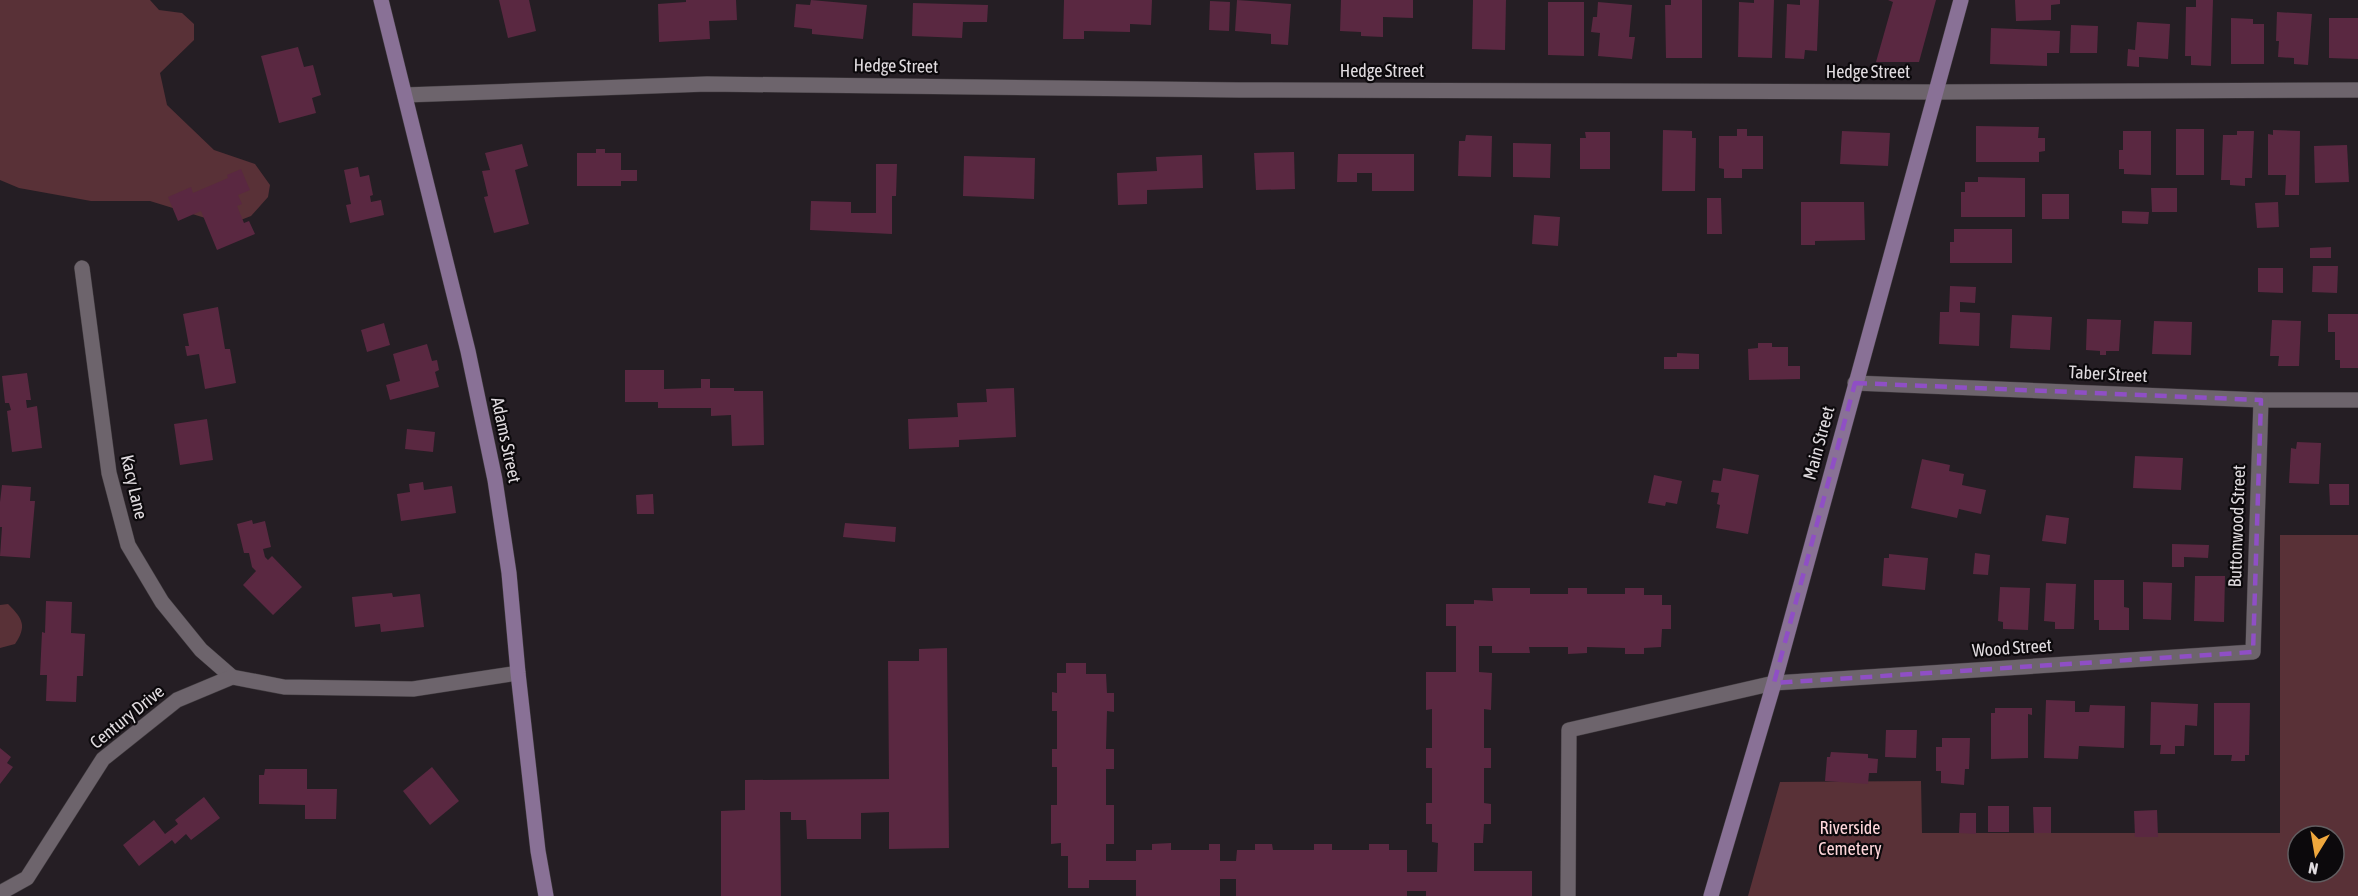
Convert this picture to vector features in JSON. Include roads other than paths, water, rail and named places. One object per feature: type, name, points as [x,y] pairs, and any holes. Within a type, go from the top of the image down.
[{"type":"main road","name":"Adams Street","points":[[381,0],[468,351],[495,480],[509,573],[538,851],[546,896]]},
{"type":"main road","name":"Main Street","points":[[1712,896],[1774,683],[1961,0]]},
{"type":"street","name":"Hedge Street","points":[[405,95],[707,84],[1239,90],[1935,92],[2358,90]]},
{"type":"street","name":"Kacy Lane","points":[[81,268],[109,473],[128,545],[162,602],[201,650],[232,677]]},
{"type":"street","name":"Taber Street","points":[[1856,383],[2261,400],[2358,400]]},
{"type":"street","name":"Buttonwood Street","points":[[2253,652],[2261,400]]},
{"type":"street","name":"Wood Street","points":[[1568,896],[1569,730],[1774,683],[2253,652]]},
{"type":"street","points":[[232,677],[284,687],[413,689],[518,673]]},
{"type":"street","name":"Century Drive","points":[[0,893],[27,878],[103,759],[177,700],[232,677]]},
{"type":"park label","name":"Riverside Cemetery","points":[[1850,838]]}]
